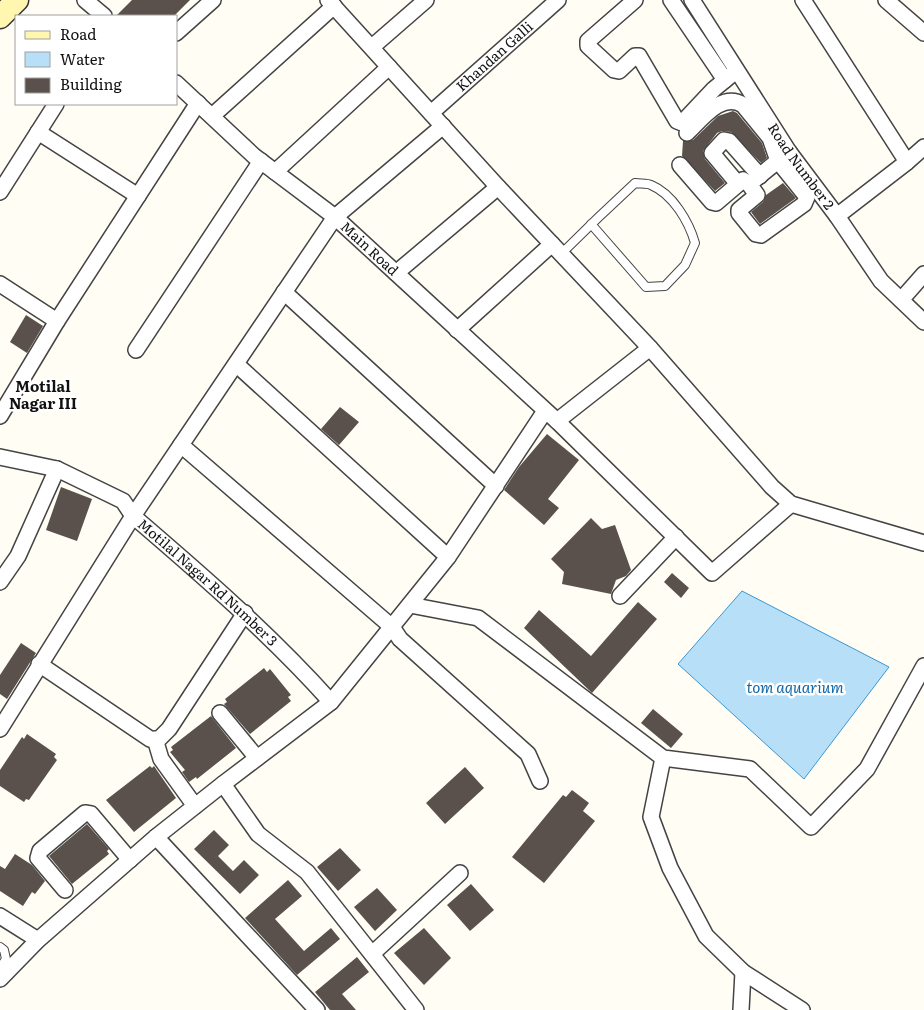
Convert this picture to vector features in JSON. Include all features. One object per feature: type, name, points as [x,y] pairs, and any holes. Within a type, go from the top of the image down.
[{"type":"main road","points":[[0,16],[17,0]]},
{"type":"street","points":[[85,0],[103,15]]},
{"type":"street","points":[[178,30],[213,0]]},
{"type":"street","points":[[372,48],[426,0]]},
{"type":"street","name":"Khandan Galli","points":[[431,113],[558,0]]},
{"type":"street","points":[[635,0],[588,41],[588,46],[614,70],[618,71],[635,56],[639,56],[676,121],[682,123],[730,76],[671,0]]},
{"type":"street","name":"Road Number 2","points":[[692,0],[730,76],[784,157],[837,216],[881,281],[924,322]]},
{"type":"street","points":[[803,0],[907,162]]},
{"type":"street","points":[[886,0],[924,33]]},
{"type":"street","points":[[212,116],[331,3],[498,187],[650,348],[772,487],[791,504],[924,543]]},
{"type":"street","points":[[275,172],[389,66]]},
{"type":"street","name":"Main Road","points":[[178,85],[261,161],[334,217],[396,273],[551,416],[712,573],[791,504]]},
{"type":"street","points":[[687,133],[715,106],[729,100],[737,101],[743,105],[784,157],[807,197],[804,204],[761,235],[756,234],[739,213],[739,210],[757,195],[749,181]]},
{"type":"street","points":[[0,416],[57,321],[198,103]]},
{"type":"street","points":[[0,192],[55,105]]},
{"type":"street","points":[[0,456],[57,469],[124,501],[133,516],[334,217],[443,126]]},
{"type":"street","points":[[38,132],[138,196]]},
{"type":"street","points":[[837,216],[924,147]]},
{"type":"street","points":[[680,165],[712,202],[716,204],[784,157]]},
{"type":"street","points":[[136,350],[261,161]]},
{"type":"street","points":[[396,273],[498,187]]},
{"type":"street","points":[[457,330],[556,249]]},
{"type":"street","points":[[901,300],[924,274]]},
{"type":"street","points":[[0,284],[57,321]]},
{"type":"street","points":[[284,292],[496,486]]},
{"type":"street","points":[[0,979],[38,940],[156,837],[331,702],[448,557],[496,486],[551,416],[650,348]]},
{"type":"street","points":[[236,364],[448,557]]},
{"type":"street","points":[[181,445],[392,627],[400,639],[528,754],[540,781]]},
{"type":"street","points":[[0,582],[18,556],[57,469]]},
{"type":"street","name":"Motilal Nagar Rd Number 3","points":[[0,729],[133,516],[245,613],[296,663],[331,702]]},
{"type":"street","points":[[620,596],[676,537]]},
{"type":"street","points":[[410,604],[478,618],[663,758],[750,769],[811,827],[867,769],[924,666]]},
{"type":"street","points":[[39,664],[150,739],[158,740],[169,729],[245,613]]},
{"type":"street","points":[[220,713],[257,758]]},
{"type":"street","points":[[155,740],[161,759],[195,806]]},
{"type":"street","points":[[663,758],[651,817],[670,868],[706,936],[743,972],[802,1010]]},
{"type":"street","points":[[223,784],[258,834],[307,872],[416,1010]]},
{"type":"street","points":[[65,890],[38,858],[40,851],[85,813],[91,814],[130,860]]},
{"type":"street","points":[[156,837],[317,1010]]},
{"type":"street","points":[[372,954],[460,873]]},
{"type":"street","points":[[0,916],[38,940]]},
{"type":"street","points":[[741,1010],[743,972]]},
{"type":"lane","points":[[556,249],[591,224],[635,184],[650,184],[674,203],[690,225],[696,243],[685,265],[665,286],[646,287],[591,224]]},
{"type":"lane","points":[[0,947],[4,950],[6,959],[0,968]]},
{"type":"water","name":"tom aquarium","points":[[742,591],[889,667],[804,779],[678,664]]},
{"type":"building","points":[[132,0],[190,0],[175,15],[117,15]]},
{"type":"building","points":[[733,111],[737,113],[762,143],[767,158],[761,163],[731,132],[722,131],[717,133],[703,151],[705,159],[725,183],[715,191],[682,156],[683,141],[693,140],[718,116]]},
{"type":"building","points":[[783,183],[796,198],[760,224],[751,212],[763,202],[766,195]]},
{"type":"building","points":[[26,315],[43,326],[27,353],[10,342]]},
{"type":"building","points":[[340,407],[359,422],[339,445],[321,429]]},
{"type":"building","points":[[547,434],[579,460],[548,499],[559,508],[544,525],[504,490],[519,467]]},
{"type":"building","points":[[61,487],[92,499],[77,541],[46,530]]},
{"type":"building","points":[[591,518],[602,529],[615,525],[631,570],[626,576],[616,580],[611,594],[562,584],[564,572],[551,559]]},
{"type":"building","points":[[672,573],[689,588],[681,598],[664,582]]},
{"type":"building","points":[[638,602],[657,619],[592,693],[524,628],[539,610],[591,656]]},
{"type":"building","points":[[21,643],[36,653],[7,699],[0,694],[0,675]]},
{"type":"building","points":[[264,668],[267,672],[270,669],[291,695],[288,697],[291,701],[250,734],[224,704],[227,702],[225,699]]},
{"type":"building","points":[[653,709],[683,734],[671,748],[641,723]]},
{"type":"building","points":[[211,716],[236,748],[197,779],[196,777],[189,782],[182,772],[185,770],[170,752],[173,750],[171,747]]},
{"type":"building","points":[[27,734],[56,754],[54,757],[57,760],[29,800],[26,799],[24,802],[0,786],[0,770],[22,737],[24,739]]},
{"type":"building","points":[[150,766],[152,768],[154,766],[176,798],[134,832],[106,800]]},
{"type":"building","points":[[465,767],[484,788],[445,824],[426,803]]},
{"type":"building","points":[[572,790],[589,803],[583,811],[595,821],[544,883],[512,857],[563,795],[566,797]]},
{"type":"building","points":[[87,824],[109,849],[107,851],[109,854],[72,884],[49,856]]},
{"type":"building","points":[[214,830],[229,845],[218,856],[233,871],[244,860],[259,875],[240,894],[194,849]]},
{"type":"building","points":[[340,848],[361,870],[338,891],[317,867]]},
{"type":"building","points":[[15,854],[32,865],[45,881],[35,894],[32,892],[23,906],[0,891],[0,866],[5,869]]},
{"type":"building","points":[[288,880],[302,896],[275,919],[304,951],[331,928],[340,939],[297,975],[245,918]]},
{"type":"building","points":[[471,884],[494,910],[470,931],[447,905]]},
{"type":"building","points":[[377,888],[397,910],[375,931],[354,907]]},
{"type":"building","points":[[424,928],[451,958],[424,985],[394,953]]},
{"type":"building","points":[[357,957],[369,972],[342,994],[356,1010],[330,1010],[315,992]]},
{"type":"district","name":"Motilal Nagar III","points":[[43,396]]}]
